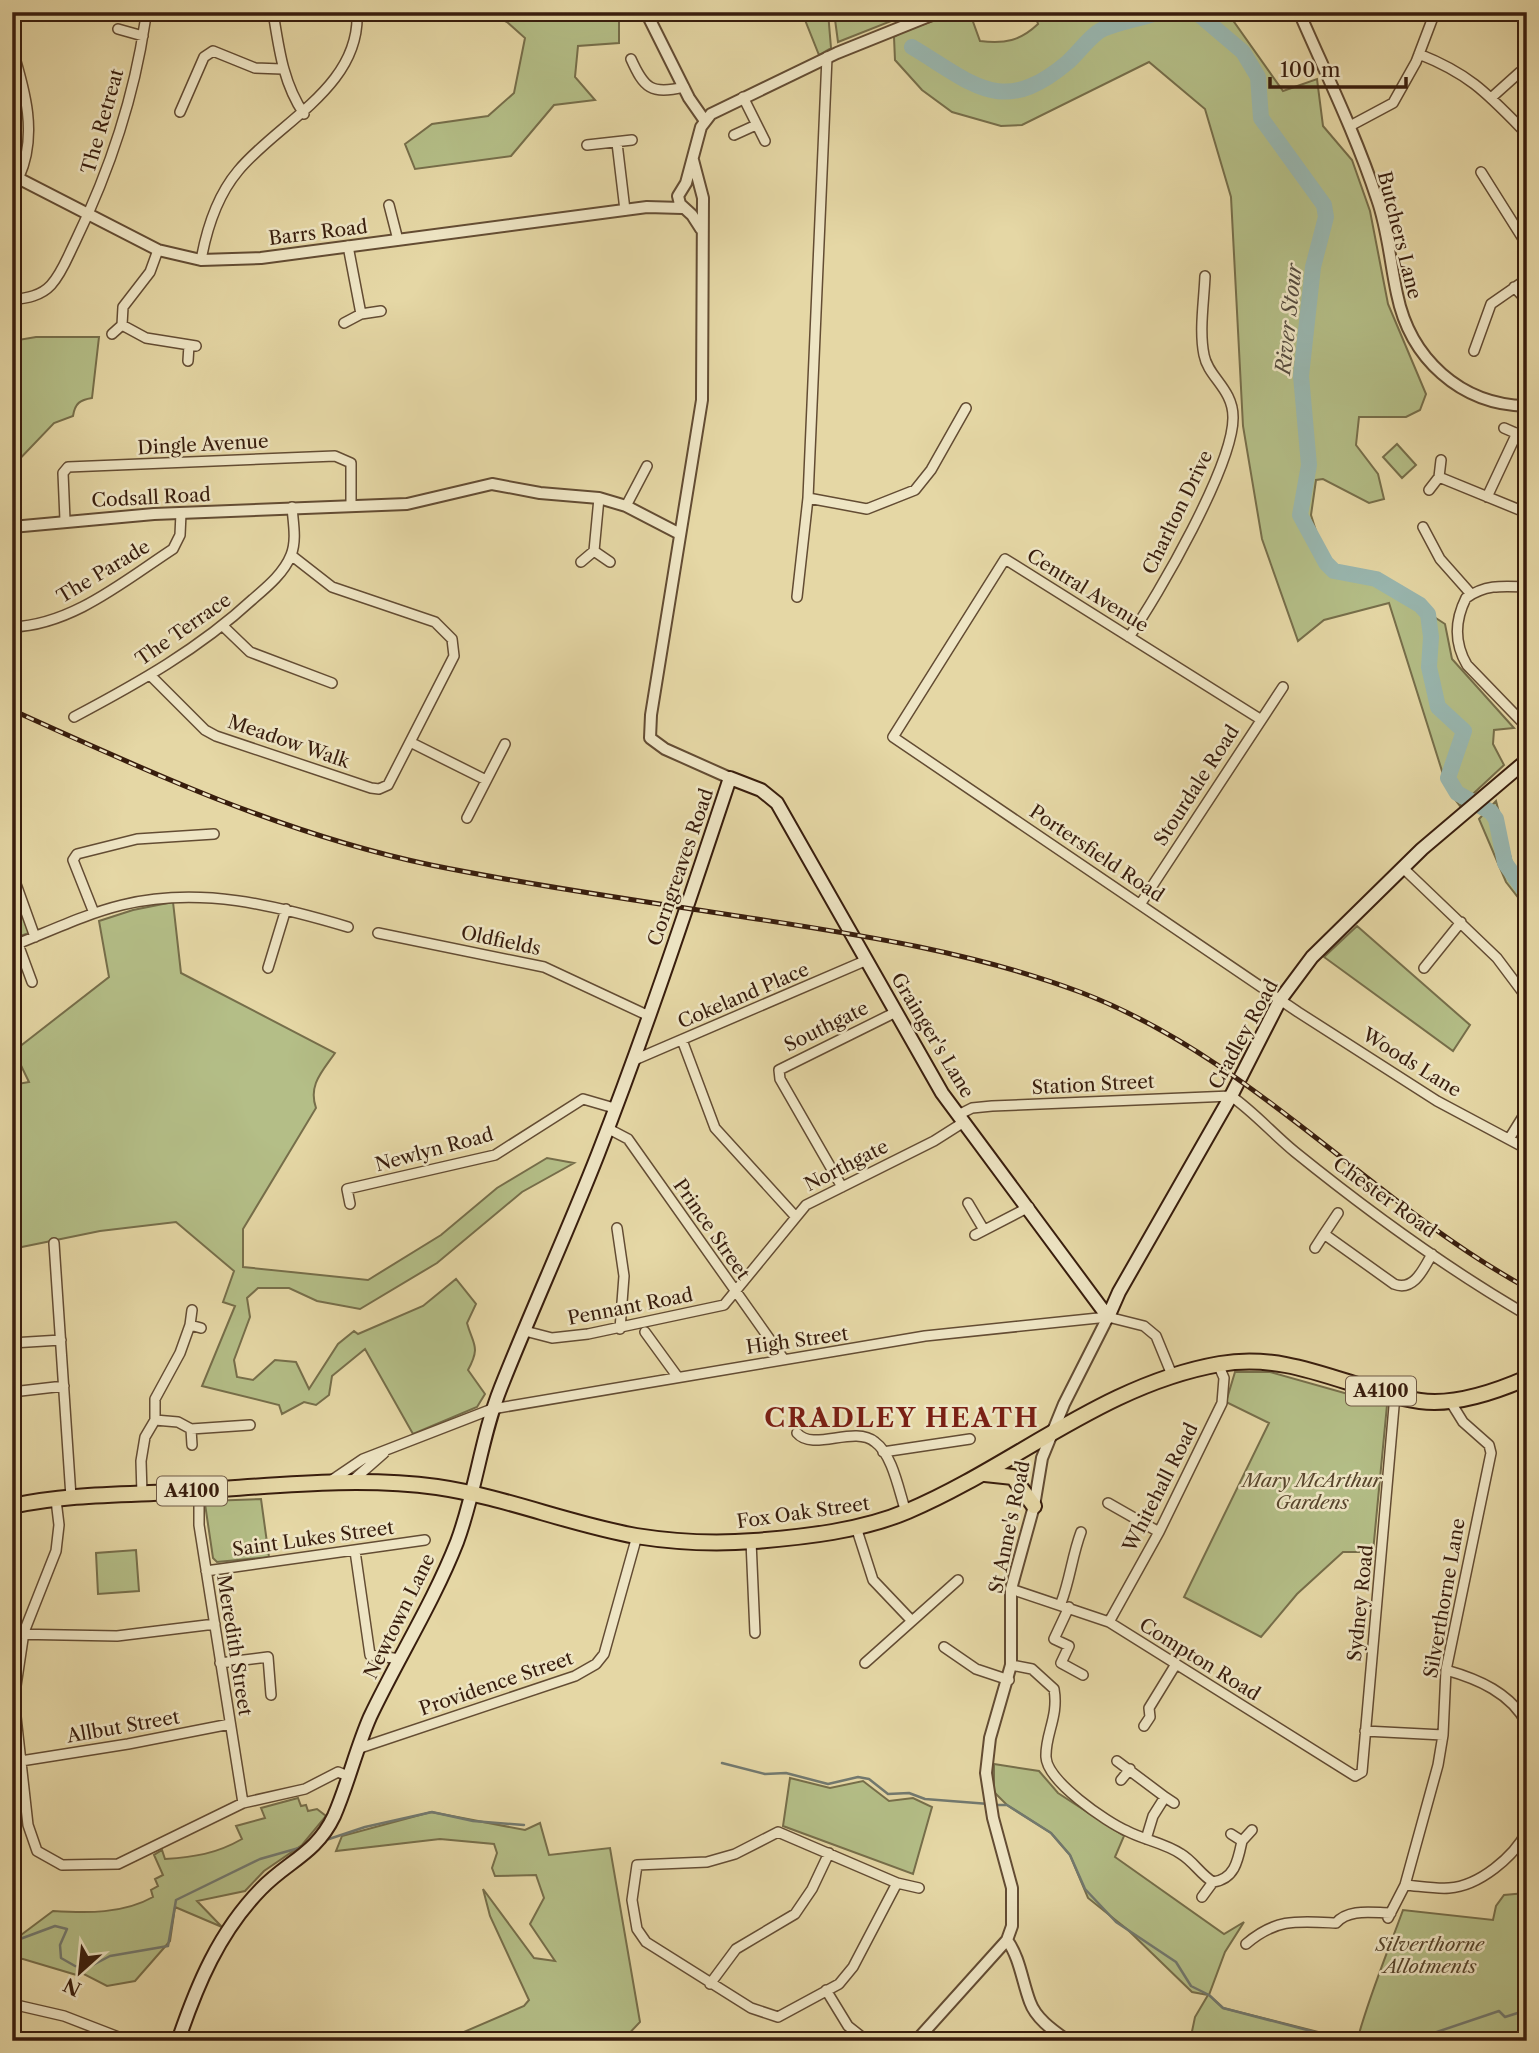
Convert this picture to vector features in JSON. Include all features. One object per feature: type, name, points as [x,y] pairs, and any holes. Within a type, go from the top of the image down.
[{"type":"main road","name":"Cradley Road","points":[[1108,1318],[1119,1292],[1231,1096],[1280,1000],[1312,957],[1403,868],[1524,763]]},
{"type":"main road","name":"Grainger's Lane","points":[[730,778],[761,790],[777,803],[896,1012],[961,1118],[1108,1318]]},
{"type":"main road","name":"Corngreaves Road","points":[[492,1409],[607,1128],[649,1016],[730,778]]},
{"type":"main road","name":"Fox Oak Street","points":[[473,1494],[636,1536],[688,1541],[751,1541],[856,1527],[906,1512],[984,1474],[1051,1433],[1127,1392],[1172,1375],[1218,1364],[1233,1362],[1299,1367],[1395,1395]]},
{"type":"main road","name":"A4100","points":[[1395,1395],[1423,1402],[1450,1401],[1482,1394],[1527,1378]]},
{"type":"main road","name":"Newtown Lane","points":[[178,2041],[200,1977],[212,1954],[264,1886],[303,1858],[324,1833],[357,1749],[428,1609],[458,1539],[473,1494],[492,1409]]},
{"type":"main road","points":[[984,1474],[1004,1473],[1013,1476],[1034,1506]]},
{"type":"main road","name":"A4100","points":[[12,1506],[63,1499],[327,1482],[418,1486],[473,1494]]},
{"type":"street","points":[[273,12],[282,69],[291,96],[304,114]]},
{"type":"street","points":[[201,260],[205,236],[221,194],[261,145],[304,114],[330,85],[356,33],[357,12]]},
{"type":"street","points":[[646,12],[684,87],[705,121]]},
{"type":"street","points":[[702,232],[678,200],[705,121],[717,110],[827,57],[939,12]]},
{"type":"street","name":"Butchers Lane","points":[[1299,12],[1350,126],[1378,202],[1397,295],[1417,344],[1430,364],[1461,388],[1500,403],[1527,406]]},
{"type":"street","points":[[1350,126],[1393,103],[1419,54],[1435,12]]},
{"type":"street","name":"The Retreat","points":[[12,300],[36,295],[53,283],[89,213],[103,182],[145,22]]},
{"type":"street","points":[[118,29],[143,36]]},
{"type":"street","points":[[12,48],[29,117],[28,148],[16,176]]},
{"type":"street","points":[[179,107],[204,57],[213,51],[256,68],[282,69]]},
{"type":"street","points":[[1419,54],[1451,67],[1473,80],[1521,128]]},
{"type":"street","points":[[797,597],[808,498],[827,57]]},
{"type":"street","points":[[631,59],[640,80],[651,88],[661,91],[684,87]]},
{"type":"street","points":[[1491,98],[1520,72]]},
{"type":"street","points":[[743,97],[765,141]]},
{"type":"street","points":[[734,135],[756,125]]},
{"type":"street","points":[[587,145],[632,140]]},
{"type":"street","points":[[617,143],[625,210]]},
{"type":"street","name":"Corngreaves Road","points":[[692,160],[701,196],[702,400],[650,738],[665,749],[730,778]]},
{"type":"street","points":[[1481,172],[1527,245]]},
{"type":"street","name":"Barrs Road","points":[[16,176],[158,250],[201,260],[232,261],[646,207],[684,209]]},
{"type":"street","points":[[681,191],[690,186],[701,196],[694,210],[684,209]]},
{"type":"street","name":"Barrs Road","points":[[646,207],[681,191]]},
{"type":"street","points":[[389,205],[398,240]]},
{"type":"street","points":[[348,246],[361,314]]},
{"type":"street","points":[[112,334],[122,326],[123,307],[150,272],[158,250]]},
{"type":"street","name":"Charlton Drive","points":[[1129,637],[1189,533],[1228,447],[1233,417],[1228,396],[1203,355],[1205,276]]},
{"type":"street","points":[[1474,351],[1487,312],[1514,287],[1527,279]]},
{"type":"street","points":[[1514,287],[1527,301]]},
{"type":"street","points":[[345,323],[361,314],[381,311]]},
{"type":"street","points":[[122,326],[146,338],[192,346],[188,361]]},
{"type":"street","points":[[808,498],[867,509],[915,490],[931,470],[966,408]]},
{"type":"street","points":[[1504,428],[1527,438]]},
{"type":"street","points":[[1487,497],[1517,433]]},
{"type":"street","name":"Dingle Avenue","points":[[65,520],[63,473],[68,467],[335,456],[351,463],[351,506]]},
{"type":"street","points":[[1429,490],[1439,477],[1441,460]]},
{"type":"street","points":[[626,506],[647,466]]},
{"type":"street","points":[[1439,477],[1527,513]]},
{"type":"street","name":"Codsall Road","points":[[12,527],[65,520],[181,513],[418,503],[492,484],[540,493],[599,498],[626,506],[680,534]]},
{"type":"street","points":[[580,562],[594,551],[599,498]]},
{"type":"street","points":[[291,555],[295,541],[292,507]]},
{"type":"street","name":"The Parade","points":[[12,627],[42,623],[72,613],[173,549],[180,535],[181,513]]},
{"type":"street","points":[[1423,527],[1440,559],[1471,594]]},
{"type":"street","points":[[594,551],[610,562]]},
{"type":"street","name":"The Terrace","points":[[74,717],[151,676],[223,626],[273,582],[291,555]]},
{"type":"street","name":"Meadow Walk","points":[[151,676],[205,730],[216,736],[371,788],[379,789],[388,785],[454,656],[452,639],[435,622],[332,587],[291,555]]},
{"type":"street","name":"Central Avenue","points":[[893,737],[1005,559],[1260,719]]},
{"type":"street","points":[[1527,587],[1495,585],[1471,594],[1460,609],[1457,629],[1461,654],[1467,665],[1527,727]]},
{"type":"street","points":[[223,626],[250,652],[332,683]]},
{"type":"street","name":"Stourdale Road","points":[[1141,903],[1283,687]]},
{"type":"street","name":"Portersfield Road","points":[[893,737],[1280,1000]]},
{"type":"street","points":[[410,742],[486,780]]},
{"type":"street","points":[[467,818],[505,744]]},
{"type":"street","points":[[1524,763],[1527,779]]},
{"type":"street","points":[[94,914],[74,860],[78,854],[138,839],[214,834]]},
{"type":"street","points":[[1403,868],[1497,958],[1527,999]]},
{"type":"street","points":[[12,873],[35,937]]},
{"type":"street","points":[[32,982],[15,945],[124,904],[172,897],[235,898],[348,927]]},
{"type":"street","points":[[268,968],[286,909]]},
{"type":"street","points":[[1424,968],[1461,922]]},
{"type":"street","name":"Oldfields","points":[[378,933],[544,967],[649,1016]]},
{"type":"street","name":"Cokeland Place","points":[[632,1060],[867,960]]},
{"type":"street","name":"Woods Lane","points":[[1280,1000],[1437,1101],[1527,1149]]},
{"type":"street","name":"Southgate","points":[[842,1186],[780,1079],[779,1070],[896,1012]]},
{"type":"street","points":[[682,1040],[715,1128],[795,1216]]},
{"type":"street","name":"Station Street","points":[[961,1118],[964,1110],[992,1106],[1231,1096]]},
{"type":"street","name":"Chester Road","points":[[1231,1096],[1293,1150],[1432,1254],[1527,1315]]},
{"type":"street","name":"Newlyn Road","points":[[350,1204],[347,1189],[495,1155],[583,1099],[614,1108]]},
{"type":"street","points":[[1509,1139],[1527,1110]]},
{"type":"street","name":"Northgate","points":[[734,1291],[806,1205],[934,1141],[961,1118]]},
{"type":"street","name":"Prince Street","points":[[607,1128],[628,1139],[783,1358]]},
{"type":"street","points":[[968,1203],[979,1233],[1029,1207]]},
{"type":"street","points":[[1315,1248],[1338,1213]]},
{"type":"street","points":[[617,1228],[624,1276],[620,1329]]},
{"type":"street","points":[[1324,1234],[1399,1287],[1416,1279],[1432,1254]]},
{"type":"street","points":[[54,1242],[64,1386],[63,1499],[56,1551],[24,1632],[14,1699],[30,1836],[44,1857],[62,1866],[128,1861],[243,1803],[305,1789],[338,1772],[348,1776]]},
{"type":"street","name":"Pennant Road","points":[[525,1331],[552,1338],[620,1329],[724,1305],[734,1291]]},
{"type":"street","points":[[142,1494],[141,1461],[145,1437],[155,1420],[155,1399],[180,1353],[190,1325],[192,1310]]},
{"type":"street","name":"High Street","points":[[492,1409],[783,1358],[862,1349],[925,1336],[1108,1318],[1144,1326],[1156,1336],[1172,1375]]},
{"type":"street","name":"St Anne's Road","points":[[1007,1940],[1012,1920],[1012,1888],[993,1818],[986,1773],[990,1738],[1009,1680],[1011,1589],[1034,1506],[1040,1464],[1051,1433],[1108,1318]]},
{"type":"street","points":[[190,1325],[201,1328]]},
{"type":"street","points":[[645,1332],[677,1376]]},
{"type":"street","points":[[12,1343],[61,1340]]},
{"type":"street","name":"Whitehall Road","points":[[1109,1622],[1158,1532],[1222,1403],[1224,1378],[1218,1364]]},
{"type":"street","points":[[12,1392],[64,1386]]},
{"type":"street","name":"Sydney Road","points":[[1362,1773],[1395,1395]]},
{"type":"street","name":"Silverthorne Lane","points":[[1246,1944],[1264,1929],[1299,1920],[1336,1923],[1341,1917],[1352,1913],[1389,1915],[1401,1897],[1443,1735],[1446,1670],[1490,1453],[1489,1445],[1463,1422],[1450,1401]]},
{"type":"street","points":[[351,1482],[382,1454],[484,1417],[492,1409]]},
{"type":"street","points":[[327,1482],[363,1459],[492,1409]]},
{"type":"street","points":[[155,1420],[178,1422],[191,1429],[250,1425]]},
{"type":"street","points":[[191,1429],[192,1445]]},
{"type":"street","points":[[797,1433],[806,1440],[863,1435],[876,1442],[884,1452],[906,1512]]},
{"type":"street","points":[[884,1452],[970,1439]]},
{"type":"street","name":"Meredith Street","points":[[199,1491],[199,1525],[243,1803]]},
{"type":"street","points":[[1108,1503],[1158,1532]]},
{"type":"street","points":[[856,1527],[873,1580],[912,1621]]},
{"type":"street","points":[[1081,1532],[1069,1562],[1065,1605],[1050,1636],[1069,1646],[1061,1664],[1083,1675]]},
{"type":"street","name":"Providence Street","points":[[357,1749],[575,1676],[596,1664],[611,1636],[636,1536]]},
{"type":"street","name":"Saint Lukes Street","points":[[206,1571],[425,1540]]},
{"type":"street","points":[[751,1541],[755,1633]]},
{"type":"street","points":[[355,1551],[370,1655],[401,1659]]},
{"type":"street","points":[[865,1663],[958,1580]]},
{"type":"street","name":"Compton Road","points":[[1011,1589],[1109,1622],[1355,1776],[1362,1773]]},
{"type":"street","points":[[12,1633],[117,1636],[215,1624]]},
{"type":"street","points":[[944,1647],[976,1668],[1009,1680]]},
{"type":"street","points":[[220,1663],[268,1657],[271,1695]]},
{"type":"street","points":[[1144,1726],[1150,1717],[1149,1708],[1176,1664]]},
{"type":"street","points":[[1011,1665],[1032,1669],[1054,1689],[1056,1716],[1046,1758],[1056,1777],[1103,1817],[1182,1854],[1213,1882]]},
{"type":"street","points":[[1446,1670],[1469,1676],[1499,1692],[1527,1724]]},
{"type":"street","name":"Allbut Street","points":[[22,1761],[230,1724]]},
{"type":"street","points":[[1365,1731],[1443,1735]]},
{"type":"street","points":[[1118,1761],[1174,1803]]},
{"type":"street","points":[[1121,1780],[1130,1769]]},
{"type":"street","points":[[1146,1839],[1153,1816],[1165,1797]]},
{"type":"street","points":[[1202,1897],[1213,1882],[1224,1879],[1235,1868],[1242,1841],[1252,1830]]},
{"type":"street","points":[[897,1883],[853,1967],[839,1984],[778,2017],[751,2008],[654,1949],[637,1929],[632,1900],[637,1865],[706,1862],[735,1854],[778,1832],[897,1883],[919,1888]]},
{"type":"street","points":[[1231,1834],[1242,1841]]},
{"type":"street","points":[[1405,1885],[1449,1888],[1459,1886],[1492,1870],[1526,1836]]},
{"type":"street","points":[[710,1984],[736,1949],[795,1914],[812,1889],[829,1853]]},
{"type":"street","points":[[916,2041],[1007,1940],[1015,1951],[1030,2004],[1042,2021],[1068,2041]]},
{"type":"street","points":[[826,1990],[848,2026],[867,2041]]},
{"type":"street","points":[[12,2004],[64,2015],[122,2036]]},
{"type":"green space","points":[[487,12],[619,12],[619,43],[578,46],[575,77],[595,100],[554,105],[511,156],[415,169],[405,144],[432,124],[488,116],[514,93],[525,38],[507,22]]},
{"type":"green space","points":[[796,12],[828,12],[831,48],[819,55],[803,15]]},
{"type":"green space","points":[[834,12],[892,12],[894,20],[838,42]]},
{"type":"green space","points":[[959,12],[966,12],[972,19],[980,41],[997,42],[1018,38],[1031,30],[1038,24],[1034,12],[1227,12],[1283,91],[1317,79],[1323,126],[1352,160],[1370,211],[1388,304],[1426,394],[1420,410],[1406,417],[1359,417],[1356,445],[1378,474],[1384,499],[1369,503],[1323,479],[1316,480],[1311,515],[1326,563],[1334,571],[1376,579],[1445,624],[1452,659],[1514,728],[1494,730],[1493,744],[1504,765],[1460,806],[1448,790],[1389,603],[1324,620],[1298,641],[1262,539],[1243,426],[1231,197],[1205,109],[1149,62],[1022,125],[1001,126],[952,112],[922,90],[895,60],[894,37]]},
{"type":"green space","points":[[36,337],[99,337],[92,398],[79,403],[73,416],[54,423],[12,467],[12,341]]},
{"type":"green space","points":[[1397,444],[1416,465],[1402,478],[1383,457]]},
{"type":"green space","points":[[1496,801],[1515,874],[1527,885],[1527,909],[1506,882],[1479,819]]},
{"type":"green space","points":[[12,885],[30,927],[29,933],[12,939]]},
{"type":"green space","points":[[173,902],[181,973],[335,1053],[315,1086],[316,1108],[243,1229],[243,1267],[368,1280],[441,1235],[497,1188],[547,1158],[574,1163],[522,1192],[437,1263],[360,1309],[317,1301],[289,1288],[258,1288],[247,1298],[250,1317],[234,1360],[237,1377],[253,1380],[275,1360],[296,1362],[309,1389],[338,1344],[354,1331],[358,1334],[423,1306],[456,1279],[476,1304],[467,1323],[475,1350],[468,1370],[485,1394],[477,1407],[413,1434],[365,1349],[332,1376],[329,1395],[316,1405],[304,1402],[282,1414],[279,1405],[202,1386],[235,1306],[223,1302],[234,1271],[176,1222],[100,1231],[12,1249],[12,1085],[29,1082],[14,1051],[109,977],[99,921],[133,910]]},
{"type":"green space","points":[[1357,926],[1470,1025],[1453,1051],[1324,957]]},
{"type":"green space","name":"Mary McArthur Gardens","points":[[1235,1372],[1270,1372],[1387,1405],[1373,1552],[1343,1552],[1297,1594],[1261,1637],[1184,1597],[1269,1423],[1226,1402]]},
{"type":"green space","points":[[261,1499],[269,1557],[217,1562],[213,1558],[205,1504],[208,1501]]},
{"type":"green space","points":[[136,1550],[139,1591],[98,1594],[96,1553]]},
{"type":"green space","points":[[994,1764],[1039,1771],[1058,1793],[1124,1836],[1115,1857],[1224,1934],[1244,1922],[1225,1952],[1209,1995],[1223,2008],[1354,2041],[1190,2041],[1195,2017],[1208,1995],[1192,1992],[1128,1930],[1088,1898],[1070,1855],[1051,1833],[1007,1805],[994,1792]]},
{"type":"green space","points":[[790,1778],[830,1788],[863,1781],[889,1801],[913,1798],[932,1807],[913,1874],[783,1826]]},
{"type":"green space","points":[[298,1798],[301,1806],[306,1805],[308,1811],[317,1809],[326,1816],[302,1845],[264,1871],[245,1891],[197,1901],[222,1927],[175,1907],[170,1941],[135,1981],[107,1986],[82,1973],[80,1976],[12,1958],[12,1934],[21,1935],[53,1911],[92,1912],[117,1909],[130,1907],[153,1897],[151,1890],[158,1886],[155,1879],[163,1875],[154,1855],[162,1850],[165,1859],[195,1856],[223,1848],[242,1839],[236,1826],[265,1818],[261,1808]]},
{"type":"green space","points":[[431,1812],[525,1830],[540,1823],[549,1855],[610,1848],[640,2022],[622,2041],[443,2041],[524,2006],[529,2000],[490,1916],[483,1889],[534,1958],[555,1961],[530,1924],[544,1898],[536,1875],[495,1876],[492,1868],[497,1853],[494,1844],[440,1839],[336,1851],[342,1836]]},
{"type":"green space","name":"Silverthorne Allotments","points":[[1527,1893],[1527,2041],[1357,2041],[1403,1910],[1493,1920],[1496,1906],[1504,1895]]},
{"type":"waterway","name":"River Stour","points":[[912,47],[971,83],[1006,92],[1045,79],[1068,62],[1098,32],[1159,12]]},
{"type":"waterway","name":"River Stour","points":[[1196,12],[1243,52],[1258,77],[1261,118],[1324,205],[1326,217],[1313,267],[1301,376],[1309,465],[1300,515],[1326,563],[1334,571],[1376,579],[1420,605],[1428,614],[1431,637],[1429,667],[1438,707],[1464,731],[1448,778],[1457,793],[1491,812],[1496,819],[1505,863],[1527,894]]},
{"type":"waterway","points":[[722,1763],[765,1774],[786,1773],[828,1784],[858,1777],[869,1779],[888,1794],[909,1793],[925,1799],[989,1804]]},
{"type":"waterway","points":[[995,1805],[1007,1805],[1051,1833],[1070,1855],[1085,1889],[1116,1922],[1176,1962],[1191,1986],[1209,1995],[1223,2008],[1349,2041]]},
{"type":"waterway","points":[[326,1840],[365,1827],[432,1812],[473,1821],[524,1825]]},
{"type":"waterway","points":[[12,1942],[55,1926],[67,1929],[60,1945],[61,1958],[75,1966],[89,1967],[110,1956],[168,1946],[176,1900],[260,1859],[306,1846]]},
{"type":"waterway","points":[[1410,2041],[1499,2011],[1505,2017],[1524,2011],[1527,2014]]},
{"type":"railway","points":[[12,710],[217,799],[323,837],[377,852],[512,880],[921,947],[1041,978],[1080,992],[1142,1020],[1200,1053],[1255,1091],[1469,1253],[1527,1288]]},
{"type":"district","name":"CRADLEY HEATH","points":[[902,1418]]}]
